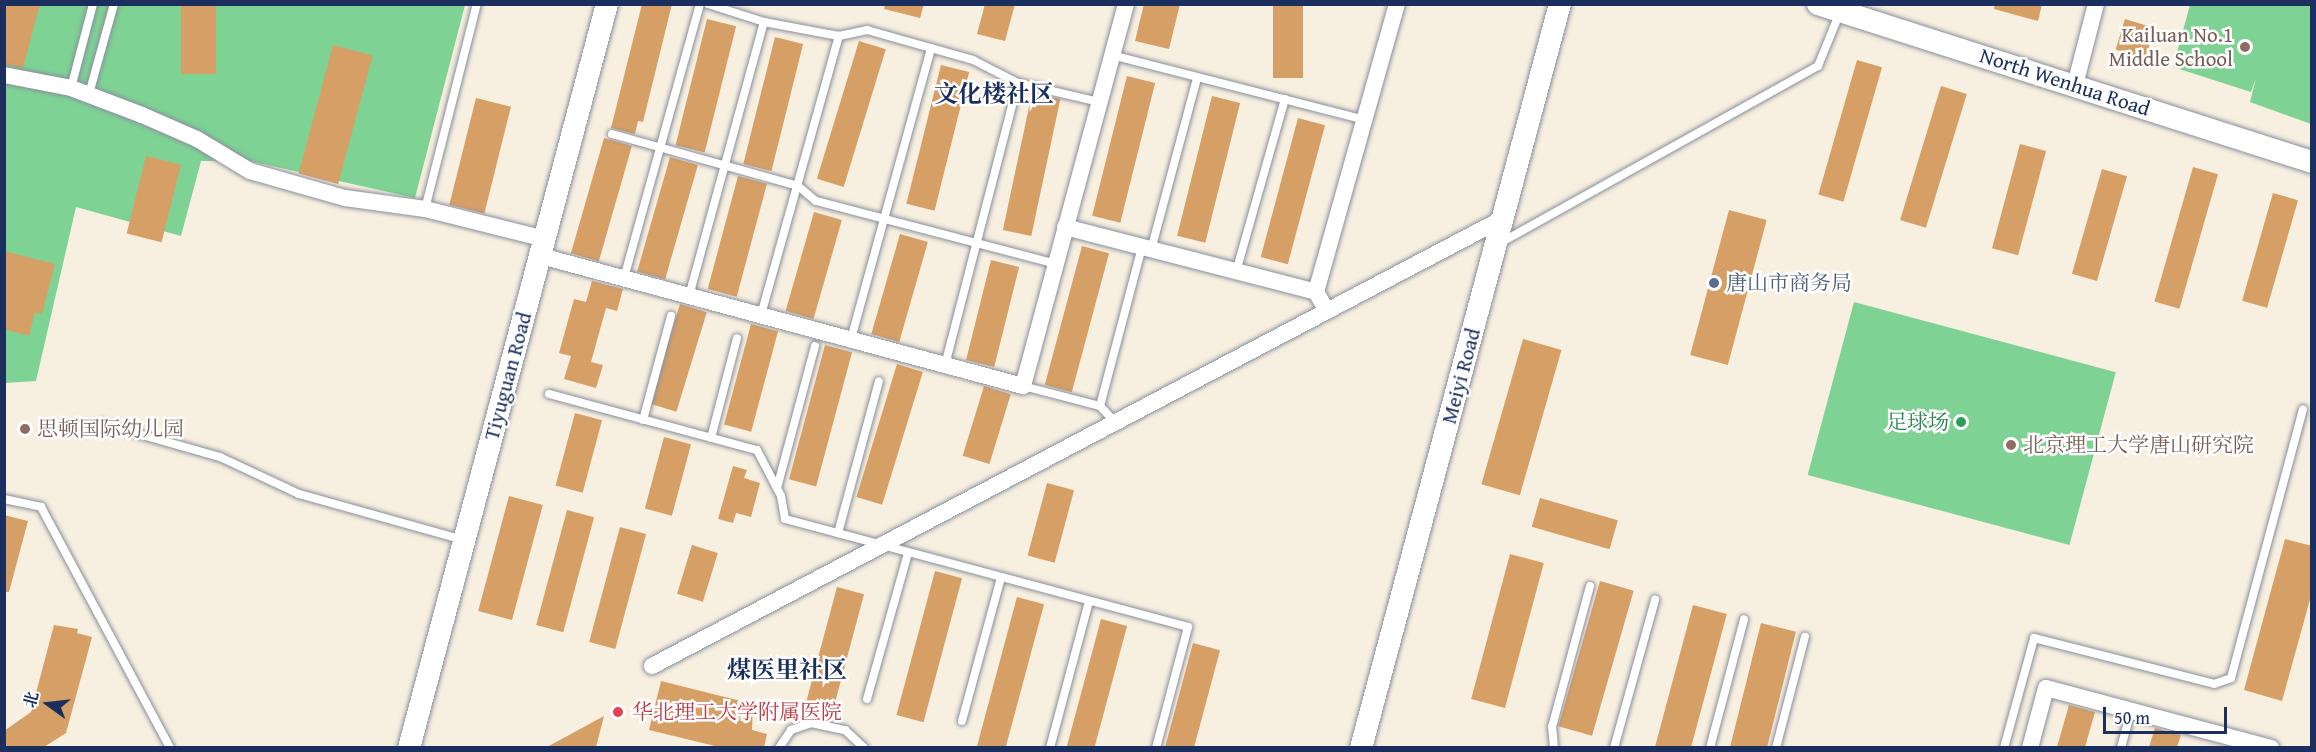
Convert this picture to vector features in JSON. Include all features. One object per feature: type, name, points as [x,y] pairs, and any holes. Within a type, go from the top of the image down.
[{"type":"street","name":"Tiyuguan Road","points":[[409,747],[607,4]]},
{"type":"street","points":[[4,75],[71,88],[89,94],[196,139],[250,171],[345,198],[425,209],[543,247],[624,278],[1023,386],[1126,4]]},
{"type":"street","points":[[1316,292],[1397,4]]},
{"type":"street","name":"Meiyi Road","points":[[1360,747],[1560,4]]},
{"type":"street","points":[[2075,85],[2096,4]]},
{"type":"street","name":"North Wenhua Road","points":[[1827,7],[2312,162]]},
{"type":"street","points":[[652,666],[1504,218]]},
{"type":"street","points":[[1065,227],[1316,292],[1327,311]]},
{"type":"street","points":[[2030,747],[2046,688],[2131,711],[2220,741],[2271,747]]},
{"type":"lane","points":[[71,88],[93,4]]},
{"type":"lane","points":[[89,94],[114,4]]},
{"type":"lane","points":[[425,209],[477,4]]},
{"type":"lane","points":[[624,278],[700,4]]},
{"type":"lane","points":[[708,4],[765,21],[838,36],[867,30],[973,60],[1018,83],[1099,102]]},
{"type":"lane","points":[[1496,245],[1818,66],[1827,7]]},
{"type":"lane","points":[[689,296],[765,21]]},
{"type":"lane","points":[[761,315],[838,36]]},
{"type":"lane","points":[[851,339],[931,48]]},
{"type":"lane","points":[[1112,55],[1365,120]]},
{"type":"lane","points":[[1100,406],[1197,78]]},
{"type":"lane","points":[[945,365],[1018,83]]},
{"type":"lane","points":[[1236,272],[1285,99]]},
{"type":"lane","points":[[612,134],[798,186],[816,201],[976,245],[1056,264]]},
{"type":"lane","points":[[643,420],[671,316]]},
{"type":"lane","points":[[711,438],[737,338]]},
{"type":"lane","points":[[777,488],[815,346]]},
{"type":"lane","points":[[838,533],[879,381]]},
{"type":"lane","points":[[1023,386],[1100,406],[1115,423]]},
{"type":"lane","points":[[549,394],[757,450],[777,488],[785,519],[1188,627],[1156,747]]},
{"type":"lane","points":[[2004,747],[2034,638],[2214,684],[2231,678],[2303,410]]},
{"type":"lane","points":[[100,423],[220,457],[299,494],[464,540]]},
{"type":"lane","points":[[4,499],[40,507],[170,747]]},
{"type":"lane","points":[[867,699],[908,552]]},
{"type":"lane","points":[[962,721],[1001,577]]},
{"type":"lane","points":[[1554,747],[1552,727],[1590,586]]},
{"type":"lane","points":[[1614,747],[1655,600]]},
{"type":"lane","points":[[1050,747],[1089,601]]},
{"type":"lane","points":[[1710,747],[1744,619]]},
{"type":"lane","points":[[1776,747],[1805,637]]},
{"type":"lane","points":[[2121,747],[2131,711]]},
{"type":"lane","points":[[779,747],[791,730],[811,723],[845,730],[864,747]]},
{"type":"green space","points":[[5,5],[465,5],[415,198],[250,161],[201,161],[181,236],[76,207],[36,381],[5,383]]},
{"type":"green space","name":"Kailuan No.1 Middle School","points":[[2190,5],[2311,5],[2311,124],[2250,102],[2256,78],[2251,92],[2173,67]]},
{"type":"green space","name":"足球场","points":[[1854,302],[2116,372],[2069,545],[1808,475]]},
{"type":"building","points":[[4,4],[40,4],[23,68],[4,64]]},
{"type":"building","points":[[181,4],[216,4],[216,74],[181,74]]},
{"type":"building","points":[[642,4],[672,4],[643,122],[638,121],[635,134],[611,128]]},
{"type":"building","points":[[885,4],[924,4],[920,18],[884,9]]},
{"type":"building","points":[[985,4],[1015,4],[1005,41],[977,34]]},
{"type":"building","points":[[1144,4],[1180,4],[1169,49],[1135,41]]},
{"type":"building","points":[[1273,4],[1303,4],[1303,78],[1273,78]]},
{"type":"building","points":[[1995,4],[2042,4],[2038,21],[1994,9]]},
{"type":"building","points":[[707,19],[736,26],[705,152],[676,145]]},
{"type":"building","points":[[2125,19],[2155,28],[2145,59],[2116,50]]},
{"type":"building","points":[[775,37],[803,44],[771,171],[743,164]]},
{"type":"building","points":[[859,41],[886,49],[844,187],[817,179]]},
{"type":"building","points":[[333,45],[373,56],[338,184],[299,173]]},
{"type":"building","points":[[1857,60],[1882,67],[1843,202],[1818,195]]},
{"type":"building","points":[[941,65],[969,72],[935,211],[906,204]]},
{"type":"building","points":[[1127,76],[1155,83],[1120,223],[1092,216]]},
{"type":"building","points":[[1941,86],[1967,94],[1926,228],[1900,220]]},
{"type":"building","points":[[1032,93],[1060,99],[1031,236],[1003,230]]},
{"type":"building","points":[[1212,96],[1240,103],[1205,243],[1177,236]]},
{"type":"building","points":[[476,98],[511,107],[484,213],[449,205]]},
{"type":"building","points":[[1298,118],[1325,125],[1288,264],[1261,257]]},
{"type":"building","points":[[604,138],[632,146],[599,261],[571,253]]},
{"type":"building","points":[[2020,144],[2046,151],[2018,255],[1992,248]]},
{"type":"building","points":[[146,156],[181,165],[162,242],[127,234]]},
{"type":"building","points":[[670,157],[698,165],[665,279],[637,271]]},
{"type":"building","points":[[2193,167],[2218,174],[2179,309],[2154,302]]},
{"type":"building","points":[[2102,169],[2127,176],[2097,281],[2072,274]]},
{"type":"building","points":[[738,176],[767,184],[737,297],[708,289]]},
{"type":"building","points":[[2273,193],[2298,200],[2267,308],[2242,301]]},
{"type":"building","points":[[1729,210],[1767,220],[1728,365],[1690,355]]},
{"type":"building","points":[[814,212],[842,220],[813,319],[786,311]]},
{"type":"building","points":[[900,234],[928,242],[899,342],[871,334]]},
{"type":"building","points":[[1082,246],[1109,253],[1072,392],[1045,385]]},
{"type":"building","points":[[4,251],[55,264],[42,314],[35,312],[29,336],[4,329]]},
{"type":"building","points":[[991,260],[1019,267],[994,367],[966,360]]},
{"type":"building","points":[[592,281],[623,289],[617,311],[606,308],[591,362],[603,365],[596,388],[564,379],[571,356],[559,353],[574,299],[586,302]]},
{"type":"building","points":[[680,304],[707,312],[676,412],[650,403]]},
{"type":"building","points":[[751,324],[778,331],[751,432],[724,424]]},
{"type":"building","points":[[1523,339],[1561,350],[1520,495],[1481,484]]},
{"type":"building","points":[[825,345],[852,352],[816,487],[789,479]]},
{"type":"building","points":[[897,364],[923,372],[882,505],[856,497]]},
{"type":"building","points":[[984,386],[1011,394],[989,464],[963,456]]},
{"type":"building","points":[[575,413],[602,420],[583,493],[556,485]]},
{"type":"building","points":[[664,437],[691,444],[672,516],[645,508]]},
{"type":"building","points":[[733,466],[747,470],[744,478],[760,483],[751,517],[736,513],[733,523],[718,519]]},
{"type":"building","points":[[1047,483],[1074,490],[1055,563],[1028,555]]},
{"type":"building","points":[[509,496],[543,505],[512,620],[478,611]]},
{"type":"building","points":[[1540,498],[1618,520],[1610,549],[1532,527]]},
{"type":"building","points":[[567,510],[594,517],[563,632],[536,625]]},
{"type":"building","points":[[4,515],[28,521],[9,592],[4,592]]},
{"type":"building","points":[[620,527],[646,534],[615,649],[589,642]]},
{"type":"building","points":[[2285,539],[2312,546],[2312,592],[2282,701],[2244,690]]},
{"type":"building","points":[[692,545],[718,553],[703,602],[677,594]]},
{"type":"building","points":[[1510,554],[1544,563],[1505,708],[1471,699]]},
{"type":"building","points":[[935,571],[962,578],[923,722],[896,715]]},
{"type":"building","points":[[1600,581],[1634,591],[1592,736],[1558,726]]},
{"type":"building","points":[[837,587],[864,594],[834,708],[806,701]]},
{"type":"building","points":[[1017,597],[1044,604],[1006,748],[977,747]]},
{"type":"building","points":[[1693,605],[1727,614],[1691,748],[1655,747]]},
{"type":"building","points":[[1101,619],[1127,626],[1094,748],[1067,747]]},
{"type":"building","points":[[1761,623],[1796,632],[1767,748],[1730,747]]},
{"type":"building","points":[[54,625],[78,629],[77,633],[92,637],[66,733],[44,747],[4,747],[4,731],[31,712]]},
{"type":"building","points":[[1193,643],[1220,650],[1194,748],[1165,747]]},
{"type":"building","points":[[661,681],[753,704],[752,730],[767,734],[764,747],[719,747],[649,730]]},
{"type":"building","points":[[2069,705],[2095,712],[2085,747],[2057,747]]},
{"type":"building","points":[[604,716],[596,747],[547,747]]},
{"type":"building","points":[[2155,728],[2181,735],[2177,747],[2149,747]]},
{"type":"place","name":"Kailuan No.1 Middle School","points":[[2245,47]]},
{"type":"place","name":"唐山市商务局","points":[[1714,283]]},
{"type":"place","name":"足球场","points":[[1961,422]]},
{"type":"place","name":"思顿国际幼儿园","points":[[25,429]]},
{"type":"place","name":"北京理工大学唐山研究院","points":[[2011,445]]},
{"type":"place","name":"华北理工大学附属医院","points":[[618,712]]},
{"type":"district","name":"文化楼社区","points":[[994,94]]},
{"type":"district","name":"煤医里社区","points":[[787,670]]}]
